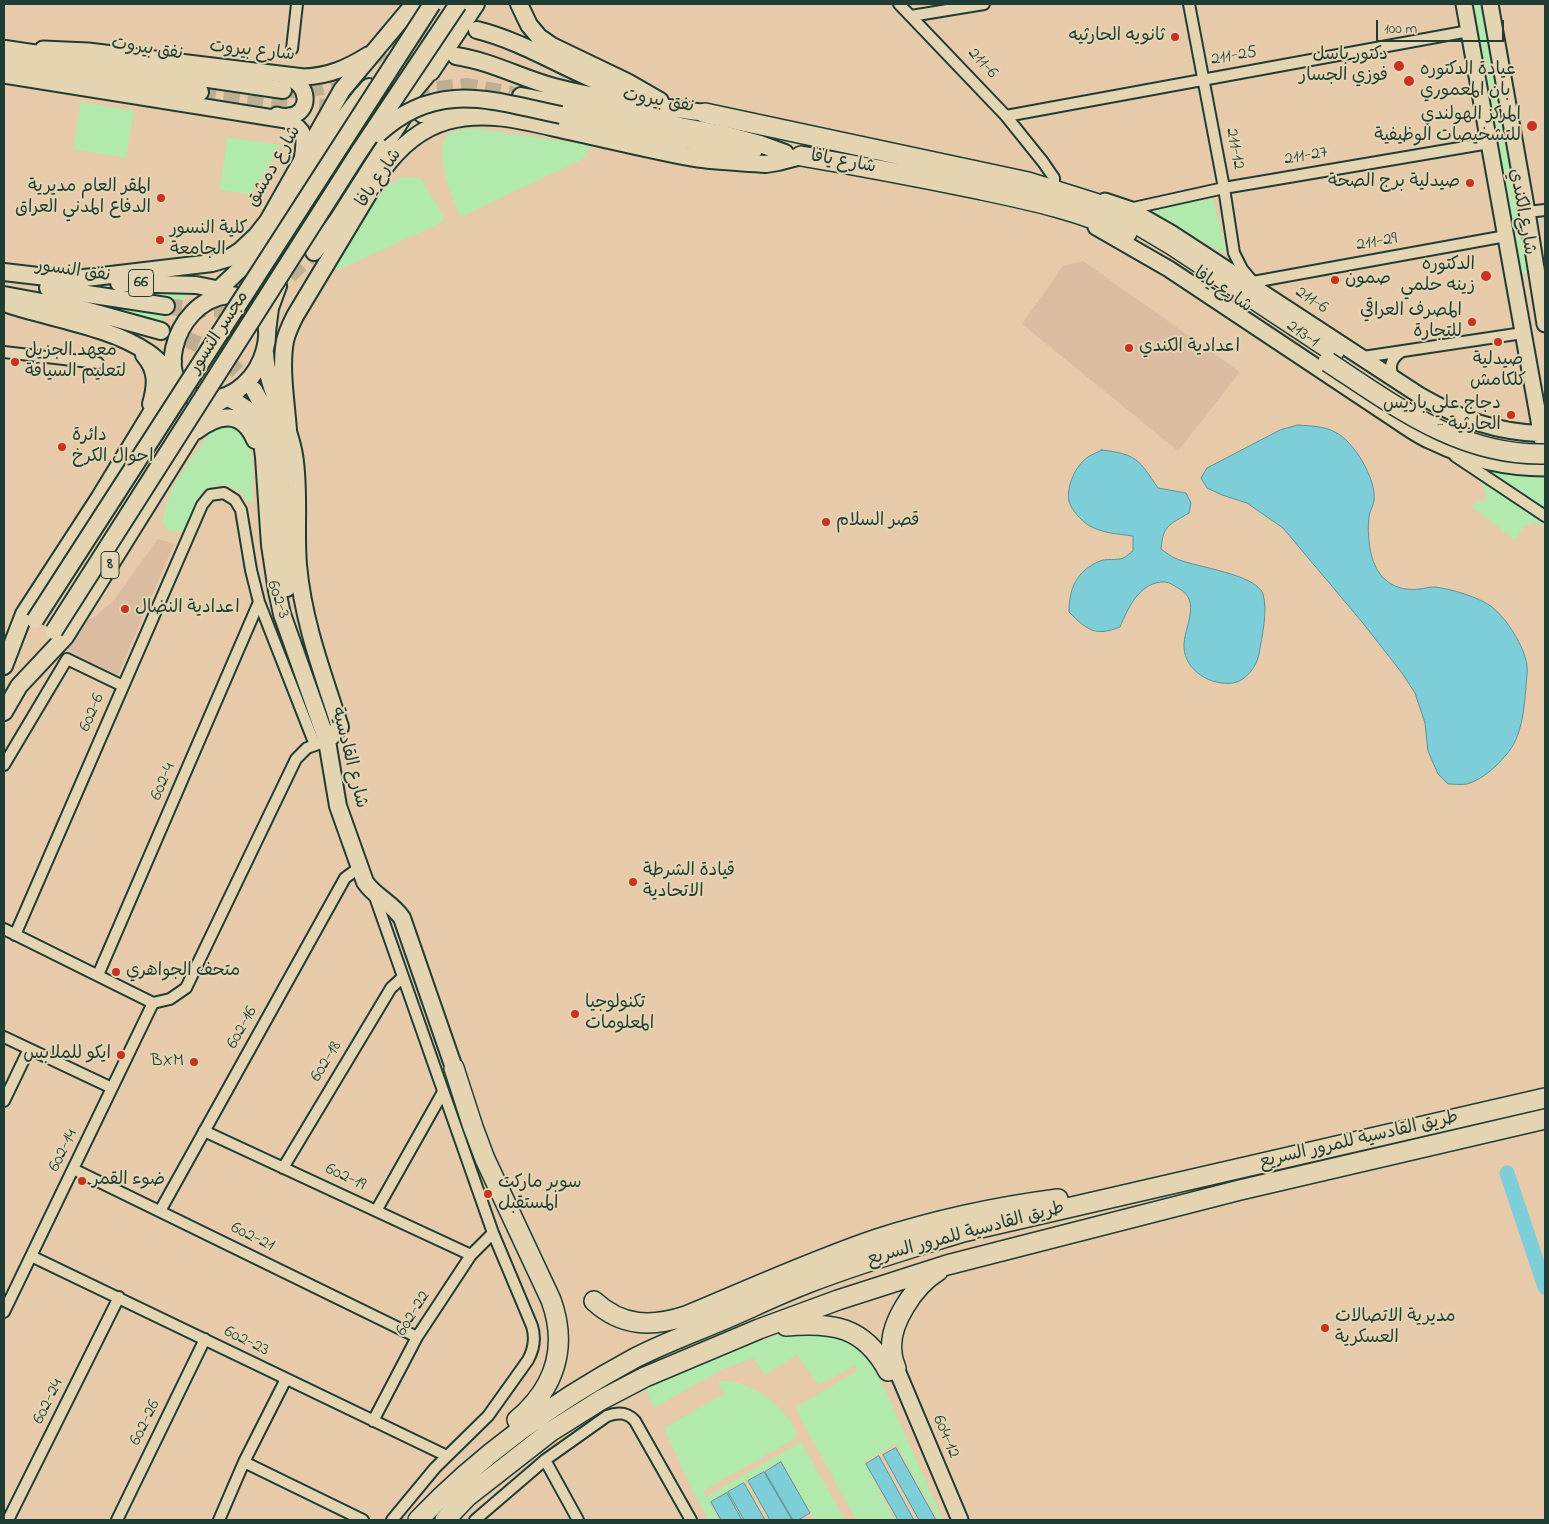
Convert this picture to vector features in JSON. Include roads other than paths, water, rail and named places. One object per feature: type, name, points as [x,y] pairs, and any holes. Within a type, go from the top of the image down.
[{"type":"highway","name":"شارع يافا","points":[[705,113],[990,173],[1055,195]]},
{"type":"highway","name":"شارع يافا","points":[[793,154],[888,171],[1055,195],[1095,203],[1172,244],[1331,357],[1395,406],[1443,433],[1485,447],[1511,452],[1545,455]]},
{"type":"highway","name":"شارع يافا","points":[[1331,357],[1446,421],[1485,435],[1501,438],[1544,437]]},
{"type":"highway","points":[[454,1068],[485,1159],[551,1300],[558,1330],[556,1361],[544,1390],[531,1407],[498,1436],[488,1453]]},
{"type":"highway","points":[[1474,1115],[1545,1084]]},
{"type":"highway","name":"طريق القادسية للمرور السريع","points":[[418,1520],[488,1453],[543,1413],[636,1358],[799,1287],[883,1256],[962,1232],[1545,1098]]},
{"type":"highway","name":"طريق القادسية للمرور السريع","points":[[445,1520],[468,1496],[550,1432],[601,1400],[645,1377],[759,1329],[838,1300],[948,1265],[1240,1190],[1545,1119]]},
{"type":"highway","points":[[1480,1134],[1545,1128]]},
{"type":"highway","points":[[594,1301],[617,1318],[649,1323],[669,1321],[686,1316],[877,1239],[952,1217],[1064,1198],[1071,1198],[1082,1204]]},
{"type":"highway","points":[[892,1369],[892,1344],[903,1309],[922,1284],[934,1273],[948,1265]]},
{"type":"highway","points":[[759,1329],[812,1324],[835,1327],[858,1336],[868,1343],[892,1369]]},
{"type":"main road","name":"شارع دمشق","points":[[62,280],[197,266],[229,258],[248,244],[277,221],[302,160],[342,90],[414,4]]},
{"type":"main road","name":"مجسر النسور","points":[[4,671],[432,4]]},
{"type":"main road","points":[[520,4],[529,25],[552,46],[627,82],[660,101]]},
{"type":"main road","name":"شارع الكندي","points":[[1464,4],[1523,333],[1544,437],[1545,455]]},
{"type":"main road","name":"شارع الكندي","points":[[1490,4],[1545,324]]},
{"type":"main road","name":"مجسر النسور","points":[[19,686],[357,155],[468,6]]},
{"type":"main road","points":[[314,252],[337,221],[437,63],[468,6]]},
{"type":"main road","name":"نفق بيروت","points":[[477,30],[507,39],[598,82],[705,113]]},
{"type":"main road","name":"شارع بيروت","points":[[4,54],[46,49],[88,51],[304,77],[329,74],[352,65],[372,52]]},
{"type":"main road","name":"نفق بيروت","points":[[4,54],[284,90]]},
{"type":"main road","name":"نفق بيروت","points":[[4,54],[200,92]]},
{"type":"main road","name":"شارع يافا","points":[[456,56],[481,61],[544,84],[565,89],[642,104],[705,113]]},
{"type":"main road","points":[[4,303],[25,311],[80,325],[134,344],[175,373],[190,393],[201,398],[235,394],[256,371],[265,353],[270,308],[280,282],[368,147],[399,106],[437,63]]},
{"type":"main road","points":[[255,114],[289,116],[295,114],[304,105],[304,92],[301,86],[296,82],[272,74]]},
{"type":"main road","points":[[4,75],[286,120],[300,128],[304,135],[302,160]]},
{"type":"main road","points":[[4,666],[24,614],[100,497],[175,373],[174,348],[184,324],[197,309],[244,266],[277,221],[352,108],[369,87]]},
{"type":"main road","name":"نفق بيروت","points":[[521,96],[723,134],[793,154]]},
{"type":"main road","points":[[357,155],[378,133],[401,115],[428,103],[473,98],[710,145],[793,154]]},
{"type":"main road","points":[[394,131],[417,116],[441,109],[466,109],[498,116]]},
{"type":"main road","name":"شارع يافا","points":[[288,430],[283,357],[289,328],[392,156],[419,133],[433,126],[463,118],[498,116],[696,158],[766,164],[778,162],[793,154]]},
{"type":"main road","name":"211-6","points":[[1055,195],[1113,203],[1129,209],[1172,233],[1258,287],[1419,395],[1450,413],[1471,421],[1544,437]]},
{"type":"main road","name":"213-1","points":[[1055,195],[1088,223],[1169,269],[1431,442],[1467,456],[1510,466],[1545,468]]},
{"type":"main road","points":[[178,284],[215,282],[226,279],[244,266],[259,242],[277,221]]},
{"type":"main road","points":[[229,258],[259,242]]},
{"type":"main road","name":"66","points":[[4,272],[62,280],[178,284],[220,289],[245,298]]},
{"type":"main road","points":[[1513,275],[1524,279],[1531,277],[1537,272]]},
{"type":"main road","name":"نفق النسور","points":[[4,282],[166,306]]},
{"type":"main road","points":[[1517,298],[1528,291],[1540,294]]},
{"type":"main road","points":[[4,295],[85,310],[160,331]]},
{"type":"main road","points":[[197,309],[208,301],[224,296],[232,295],[245,298],[260,310],[267,332]]},
{"type":"main road","points":[[134,344],[149,362],[155,376],[154,391],[148,416]]},
{"type":"main road","name":"شارع القادسية","points":[[265,353],[269,382],[288,430],[296,469],[297,542],[303,602],[314,646],[340,728],[332,737],[321,743]]},
{"type":"main road","points":[[235,394],[270,419],[277,445],[285,575],[298,657]]},
{"type":"main road","name":"شارع القادسية","points":[[235,394],[252,416],[263,446],[270,545],[277,591],[282,614],[298,657],[338,806],[365,882],[373,893],[389,903],[402,918],[454,1068]]},
{"type":"main road","name":"8","points":[[4,712],[19,686],[65,637],[204,414],[211,407],[235,394]]},
{"type":"main road","points":[[148,416],[164,403],[172,400],[188,403],[196,414],[196,420],[190,436]]},
{"type":"main road","points":[[190,436],[211,420],[223,417],[234,419],[244,424],[252,432],[264,468]]},
{"type":"main road","name":"604-12","points":[[892,1369],[951,1520]]},
{"type":"main road","name":"604-12","points":[[892,1369],[960,1520]]},
{"type":"street","points":[[292,49],[297,4]]},
{"type":"street","name":"211-6","points":[[899,4],[1006,116],[1050,171],[1054,178],[1055,195]]},
{"type":"street","points":[[911,16],[984,4]]},
{"type":"street","name":"211-12","points":[[1189,4],[1224,188],[1234,253],[1242,268],[1258,287]]},
{"type":"street","name":"211-25","points":[[1006,116],[1469,31]]},
{"type":"street","name":"211-27","points":[[1129,209],[1224,188],[1489,143]]},
{"type":"street","points":[[1527,212],[1545,210]]},
{"type":"street","name":"211-29","points":[[1258,287],[1506,236]]},
{"type":"street","points":[[1363,357],[1523,333]]},
{"type":"street","points":[[1394,378],[1391,363],[1401,351]]},
{"type":"street","points":[[4,352],[98,363]]},
{"type":"street","points":[[1449,449],[1455,457],[1545,516]]},
{"type":"street","name":"602-3","points":[[202,504],[210,495],[224,493],[235,500],[241,510],[251,570],[259,602],[321,743]]},
{"type":"street","name":"602-6","points":[[15,935],[202,504]]},
{"type":"street","name":"602-4","points":[[98,975],[259,602]]},
{"type":"street","points":[[4,765],[66,660],[70,659],[123,686]]},
{"type":"street","points":[[4,929],[153,1003],[170,999],[186,988],[296,759],[307,748],[321,743]]},
{"type":"street","name":"602-16","points":[[160,1211],[345,878],[360,867]]},
{"type":"street","points":[[373,893],[493,1233],[534,1333],[534,1347],[528,1360],[488,1416],[447,1456],[392,1520]]},
{"type":"street","name":"602-18","points":[[283,1168],[391,988],[402,977]]},
{"type":"street","name":"602-14","points":[[4,1312],[153,1003]]},
{"type":"street","points":[[4,1037],[112,1088]]},
{"type":"street","points":[[4,1101],[29,1049]]},
{"type":"street","points":[[376,1211],[443,1092]]},
{"type":"street","name":"602-19","points":[[204,1131],[471,1255]]},
{"type":"street","name":"602-21","points":[[73,1169],[417,1337]]},
{"type":"street","name":"602-22","points":[[373,1421],[417,1337],[471,1255],[493,1233]]},
{"type":"street","name":"602-23","points":[[31,1256],[447,1456]]},
{"type":"street","name":"602-24","points":[[8,1520],[119,1297]]},
{"type":"street","name":"602-26","points":[[117,1520],[204,1339]]},
{"type":"street","points":[[219,1520],[244,1462],[286,1379]]},
{"type":"street","points":[[475,1520],[546,1460],[607,1416],[615,1413],[624,1414],[635,1421],[691,1520]]},
{"type":"street","points":[[546,1460],[578,1520]]},
{"type":"street","points":[[244,1462],[364,1520]]},
{"type":"water","points":[[1298,425],[1322,427],[1335,432],[1350,444],[1363,462],[1374,492],[1368,531],[1373,562],[1380,574],[1388,582],[1403,589],[1435,587],[1480,600],[1498,612],[1519,641],[1527,670],[1524,705],[1519,732],[1506,755],[1484,776],[1467,784],[1448,784],[1438,774],[1428,751],[1425,723],[1415,693],[1402,673],[1362,622],[1283,528],[1247,503],[1207,488],[1201,478],[1207,468],[1280,430]]},
{"type":"water","points":[[1102,450],[1130,456],[1136,460],[1158,488],[1186,493],[1191,503],[1189,513],[1168,526],[1163,535],[1161,549],[1177,559],[1249,581],[1258,587],[1263,594],[1265,616],[1258,659],[1253,668],[1238,682],[1225,683],[1208,679],[1194,670],[1189,663],[1185,656],[1184,640],[1191,607],[1185,593],[1168,583],[1156,583],[1142,591],[1131,604],[1120,627],[1111,630],[1092,630],[1069,612],[1072,588],[1085,570],[1103,560],[1123,558],[1133,551],[1133,536],[1093,528],[1082,520],[1069,501],[1069,489],[1076,470],[1088,457]]},
{"type":"water","points":[[896,1448],[936,1520],[919,1520],[883,1455]]},
{"type":"water","points":[[879,1456],[914,1520],[898,1520],[866,1464]]},
{"type":"water","points":[[781,1462],[810,1513],[798,1520],[793,1520],[765,1472]]},
{"type":"water","points":[[764,1472],[792,1520],[770,1520],[748,1481]]},
{"type":"water","points":[[744,1483],[765,1520],[744,1520],[728,1492]]},
{"type":"water","points":[[727,1493],[742,1520],[721,1520],[711,1502]]},
{"type":"waterway","points":[[1507,1173],[1545,1287]]},
{"type":"tunnel","points":[[283,90],[313,89],[330,85],[407,39],[429,32],[452,29]]},
{"type":"tunnel","points":[[384,74],[406,63],[431,58]]},
{"type":"tunnel","points":[[200,92],[281,104],[326,107],[368,105],[437,89],[467,86],[521,96]]},
{"type":"tunnel","points":[[272,292],[314,252]]},
{"type":"tunnel","points":[[166,306],[206,309],[246,306]]},
{"type":"tunnel","points":[[161,331],[190,341],[213,352],[234,367],[254,390]]},
{"type":"place","name":"ثانويه الحارثيه","points":[[1175,37]]},
{"type":"place","name":"دكتور باسل فوزي الجسار","points":[[1399,66]]},
{"type":"place","name":"عيادة الدكتوره بان المعموري","points":[[1409,81]]},
{"type":"place","name":"المركز الهولندي للتشخيصات الوظيفية","points":[[1532,126]]},
{"type":"place","name":"صيدلية برج الصحة","points":[[1470,183]]},
{"type":"place","name":"المقر العام مديرية الدفاع المدني العراق","points":[[161,198]]},
{"type":"place","name":"كلية النسور الجامعة","points":[[160,240]]},
{"type":"place","name":"الدكتوره زينه حلمي","points":[[1486,276]]},
{"type":"place","name":"صمون","points":[[1335,280]]},
{"type":"place","name":"المصرف العراقي للتجارة","points":[[1472,322]]},
{"type":"place","name":"صيدلية كلكامش","points":[[1498,342]]},
{"type":"place","name":"اعدادية الكندي","points":[[1129,348]]},
{"type":"place","name":"معهد الجزيل لتعليم السياقة","points":[[15,362]]},
{"type":"place","name":"دجاج علي باريس - الحارثية","points":[[1511,415]]},
{"type":"place","name":"دائرة احوال الكرخ","points":[[62,447]]},
{"type":"place","name":"قصر السلام","points":[[826,522]]},
{"type":"place","name":"اعدادية النضال","points":[[125,609]]},
{"type":"place","name":"قيادة الشرطة الاتحادية","points":[[633,882]]},
{"type":"place","name":"متحف الجواهري","points":[[116,972]]},
{"type":"place","name":"تكنولوجيا المعلومات","points":[[575,1014]]},
{"type":"place","name":"ايكو للملابس","points":[[121,1055]]},
{"type":"place","name":"BXM","points":[[194,1062]]},
{"type":"place","name":"ضوء القمر","points":[[82,1181]]},
{"type":"place","name":"سوبر ماركت المستقبل","points":[[488,1194]]},
{"type":"place","name":"مديرية الاتصالات العسكرية","points":[[1325,1328]]}]
